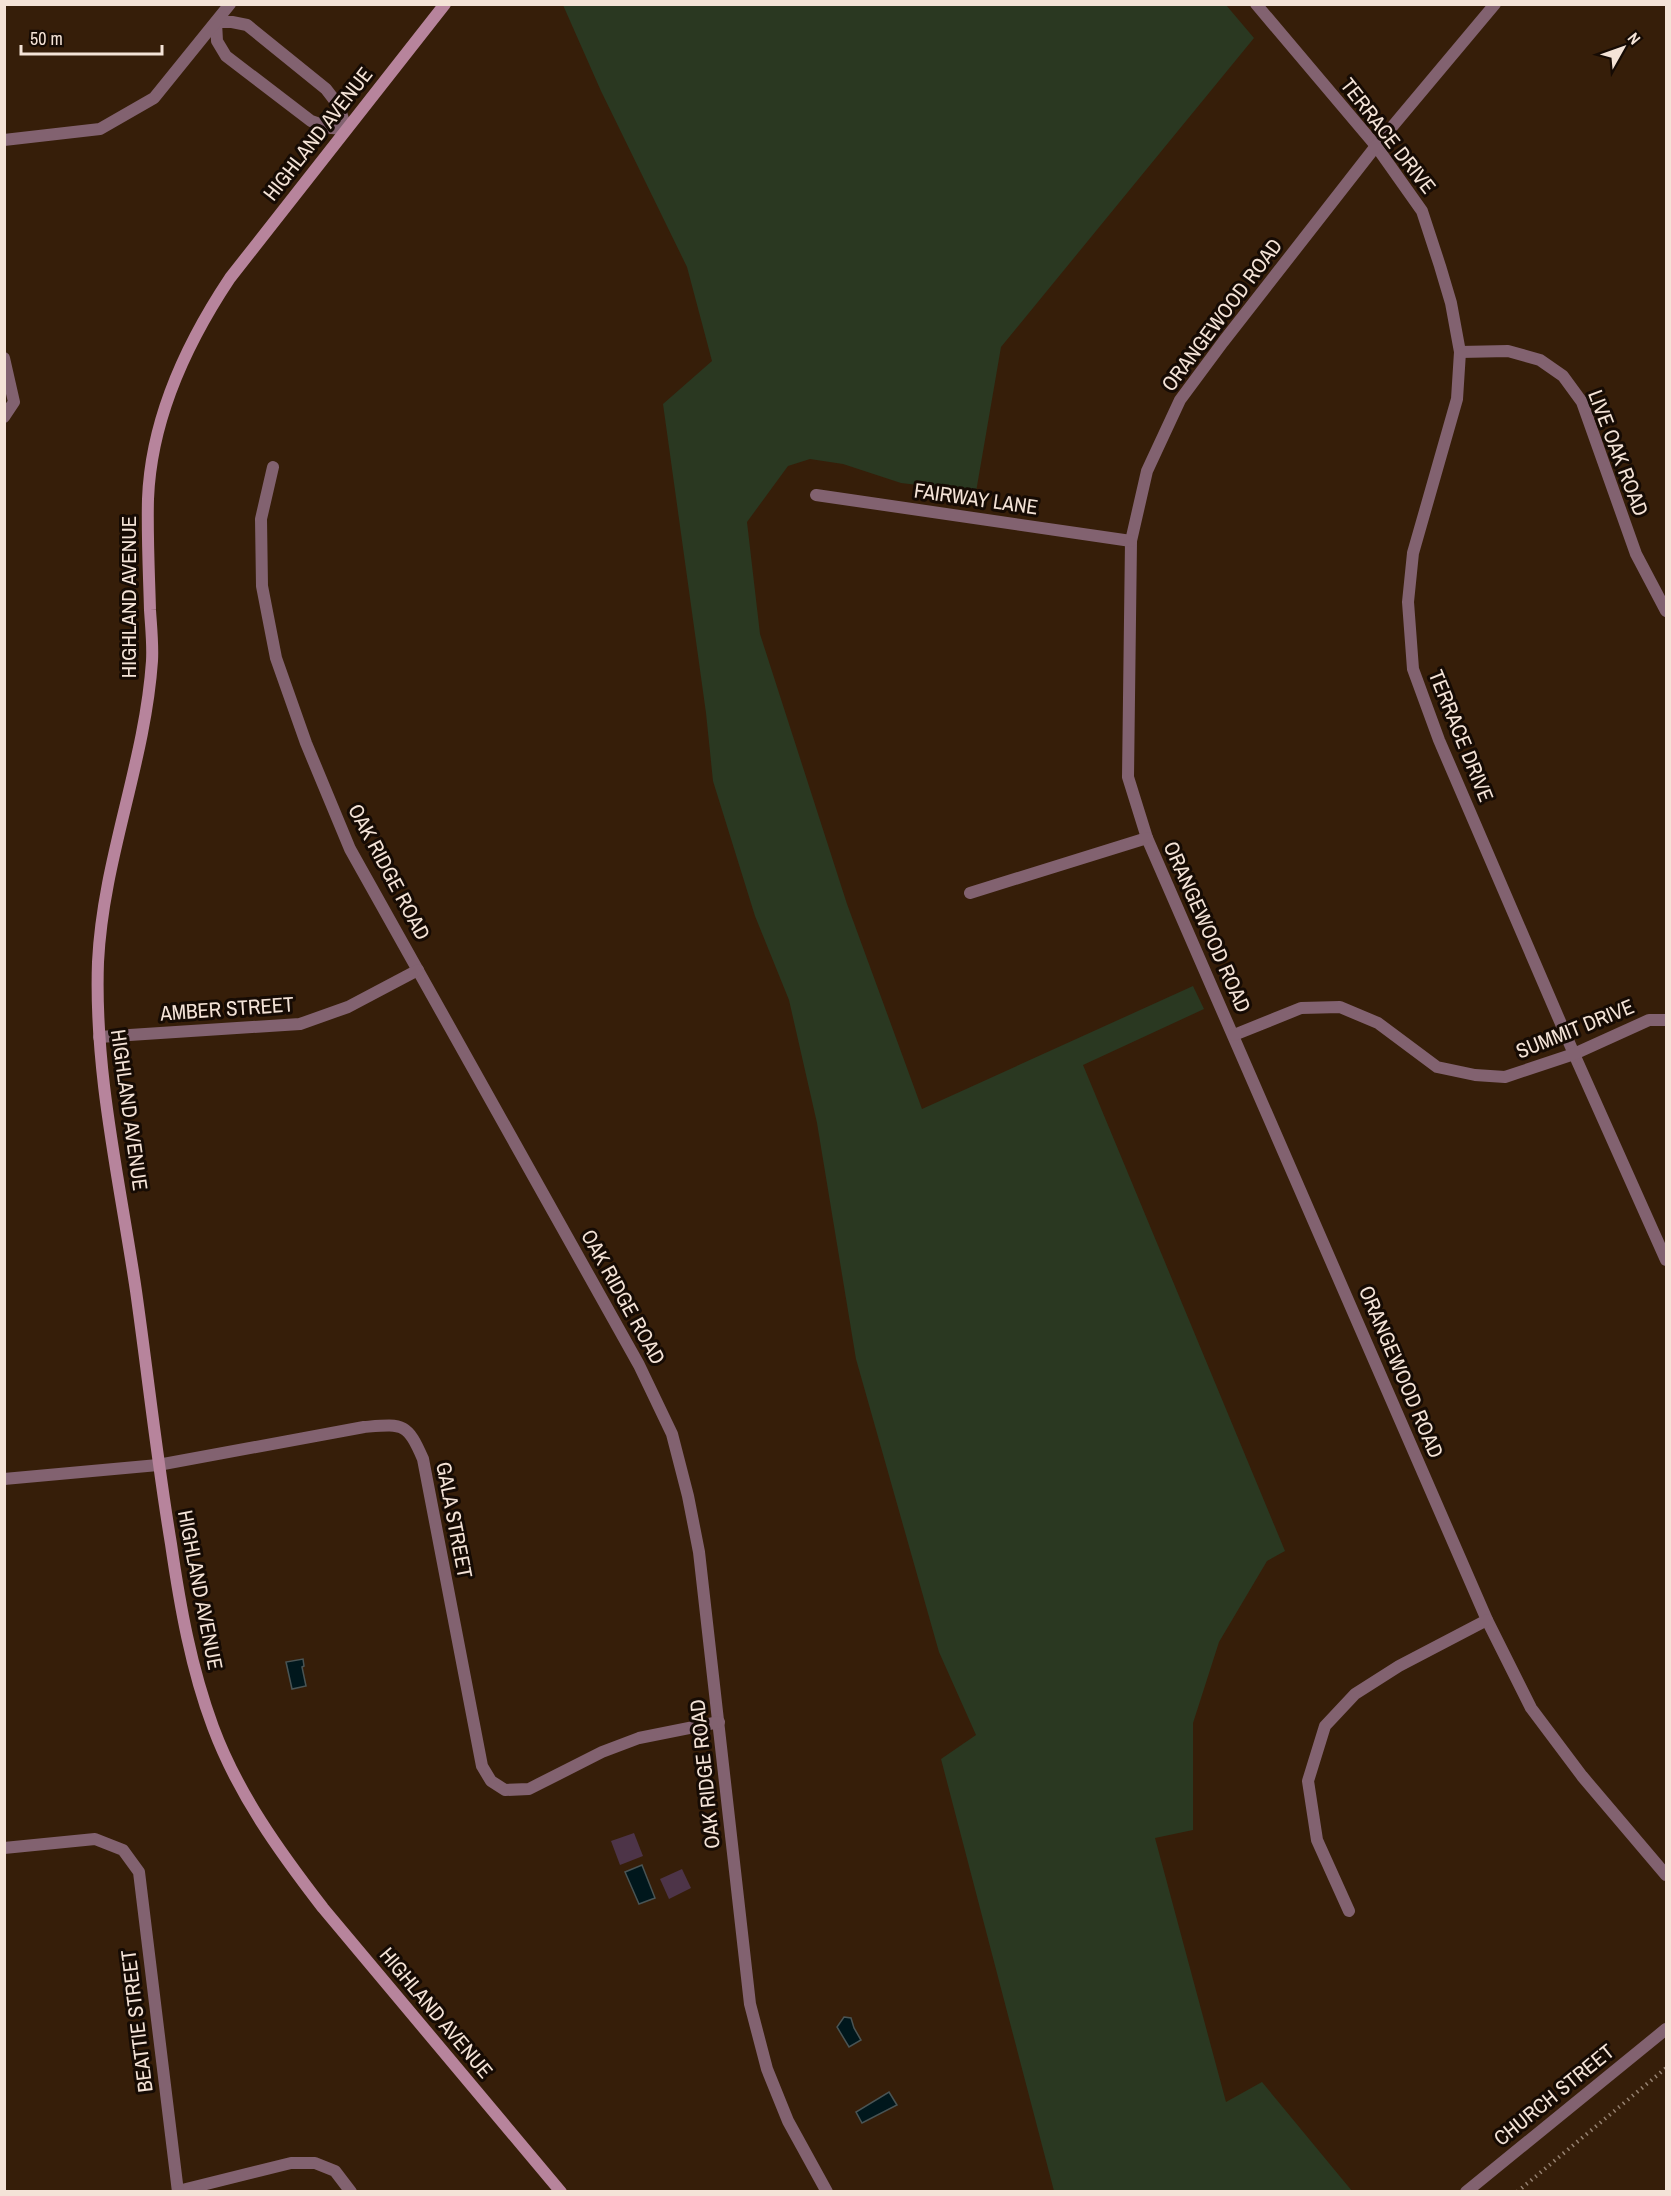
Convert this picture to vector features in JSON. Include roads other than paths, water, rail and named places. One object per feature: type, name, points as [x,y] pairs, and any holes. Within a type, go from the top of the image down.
[{"type":"main road","name":"HIGHLAND AVENUE","points":[[445,4],[230,278],[205,315],[183,360],[161,423],[153,455],[148,498],[152,658],[142,726],[105,903],[99,958],[99,1037],[103,1086],[135,1285],[158,1465],[185,1633],[197,1680],[214,1730],[232,1772],[259,1821],[286,1861],[561,2192]]},
{"type":"street","points":[[4,140],[100,129],[154,98],[230,4]]},
{"type":"street","name":"TERRACE DRIVE","points":[[1256,4],[1376,146],[1422,211],[1451,303],[1460,352],[1457,399],[1413,553],[1408,602],[1413,669],[1444,750],[1574,1054],[1666,1260]]},
{"type":"street","name":"ORANGEWOOD ROAD","points":[[1495,4],[1376,146],[1180,400],[1147,471],[1131,541],[1128,777],[1147,838],[1487,1620],[1531,1708],[1582,1776],[1666,1875]]},
{"type":"street","points":[[216,22],[247,25],[327,89],[339,106],[346,129],[331,128],[311,121],[226,56],[217,41],[216,22]]},
{"type":"street","name":"LIVE OAK ROAD","points":[[1460,352],[1508,351],[1540,360],[1563,376],[1582,402],[1636,554],[1666,610]]},
{"type":"street","points":[[4,358],[14,402],[4,417]]},
{"type":"street","name":"OAK RIDGE ROAD","points":[[273,467],[261,519],[262,586],[276,658],[306,743],[350,849],[639,1365],[672,1434],[699,1551],[750,2004],[767,2069],[788,2121],[827,2192]]},
{"type":"street","name":"FAIRWAY LANE","points":[[816,495],[1131,541]]},
{"type":"street","points":[[970,893],[1147,838]]},
{"type":"street","name":"AMBER STREET","points":[[99,1037],[300,1024],[348,1007],[418,970]]},
{"type":"street","name":"SUMMIT DRIVE","points":[[1234,1035],[1300,1008],[1340,1007],[1378,1023],[1437,1066],[1475,1075],[1505,1077],[1574,1054],[1649,1020],[1666,1020]]},
{"type":"street","name":"GALA STREET","points":[[4,1479],[158,1465],[364,1427],[394,1424],[412,1435],[423,1460],[482,1766],[490,1781],[505,1790],[529,1789],[602,1752],[639,1738],[719,1722]]},
{"type":"street","points":[[1349,1911],[1317,1840],[1308,1781],[1325,1726],[1355,1694],[1399,1666],[1487,1620]]},
{"type":"street","name":"BEATTIE STREET","points":[[4,1848],[95,1839],[123,1850],[139,1872],[178,2191]]},
{"type":"street","name":"CHURCH STREET","points":[[1466,2192],[1666,2029]]},
{"type":"street","points":[[178,2191],[291,2163],[315,2163],[335,2171],[351,2192]]},
{"type":"water","points":[[303,1659],[304,1666],[302,1667],[306,1686],[292,1689],[286,1662]]},
{"type":"water","points":[[642,1865],[655,1898],[639,1904],[625,1872]]},
{"type":"water","points":[[844,2017],[851,2018],[861,2040],[849,2047],[837,2027]]},
{"type":"water","points":[[889,2092],[897,2105],[862,2123],[856,2112]]}]
